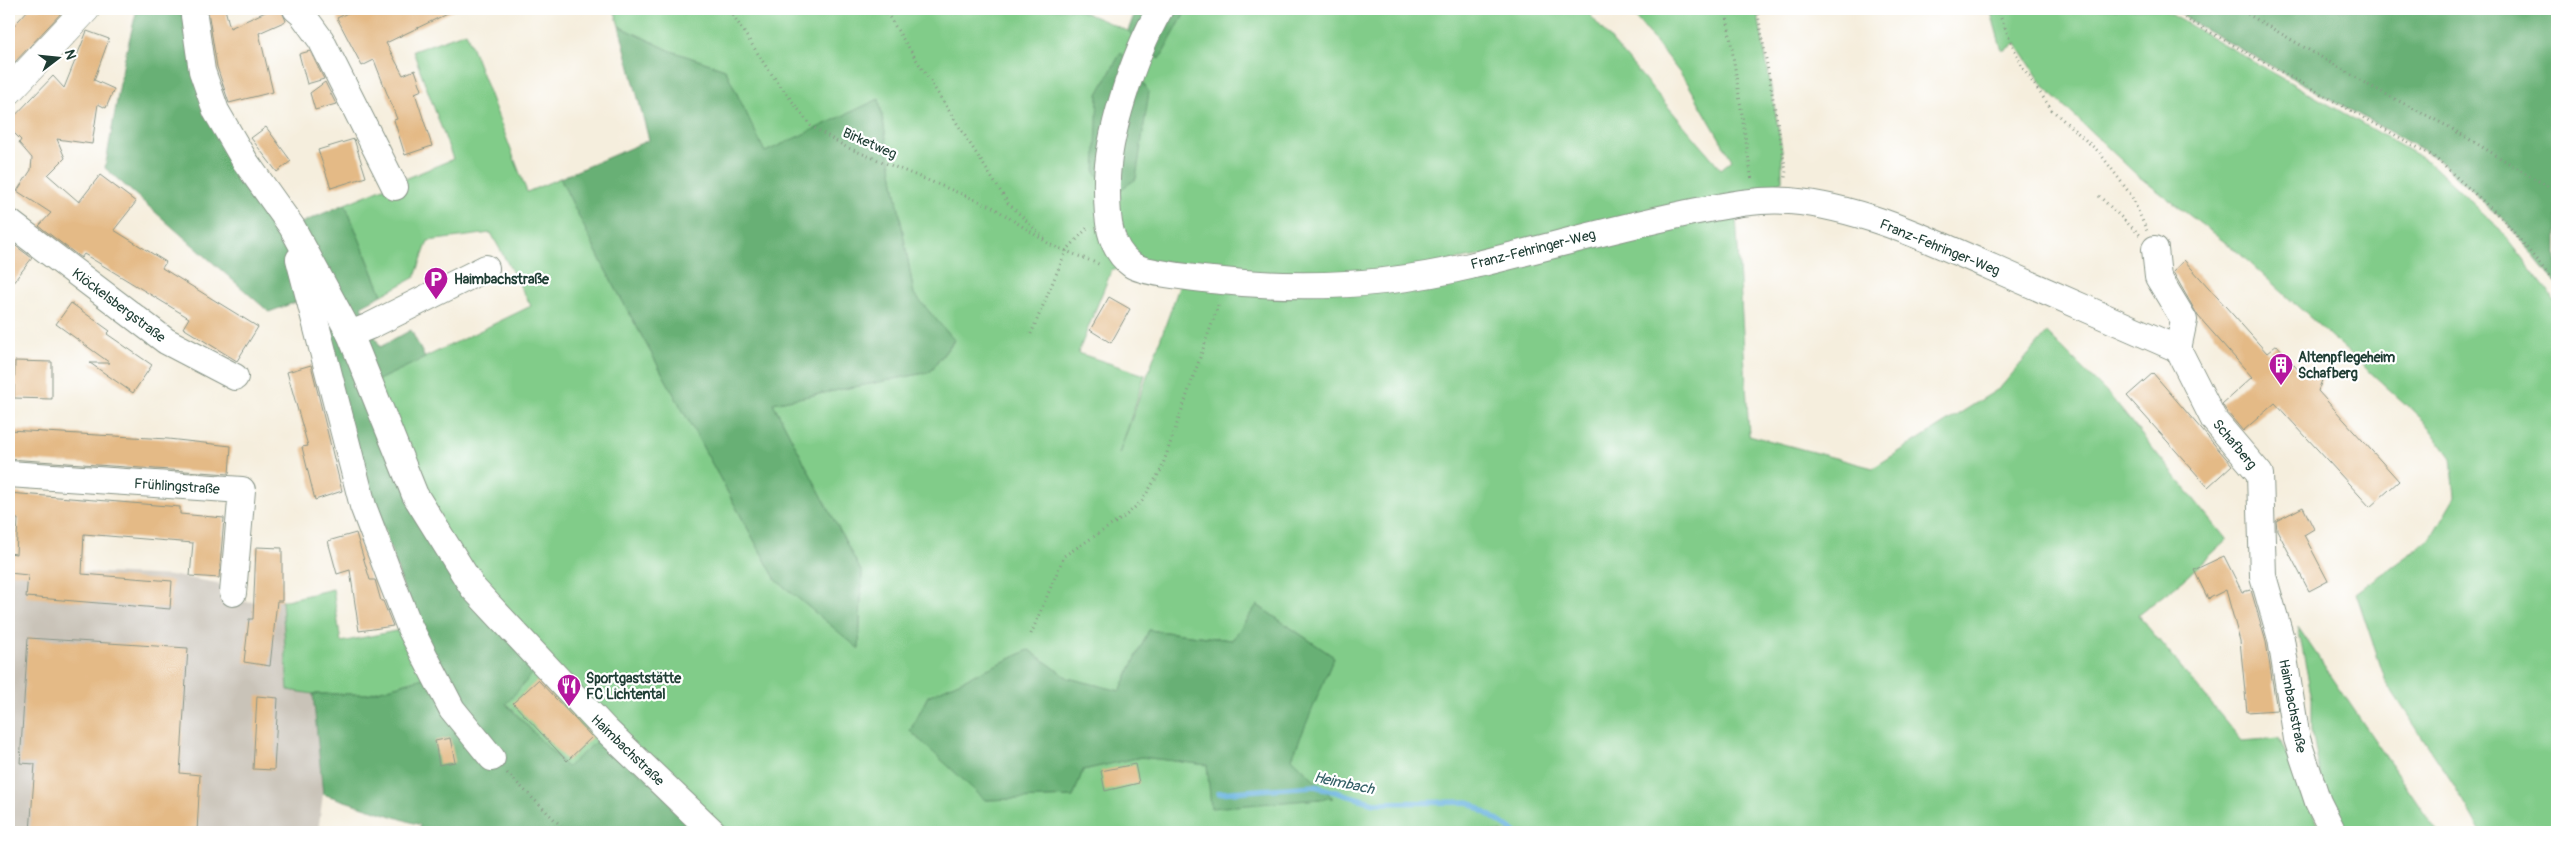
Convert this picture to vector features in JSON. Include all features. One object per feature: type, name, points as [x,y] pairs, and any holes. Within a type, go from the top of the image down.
[{"type":"main road","points":[[9,91],[86,9]]},
{"type":"street","name":"Haimbachstraße","points":[[193,9],[202,72],[216,111],[245,161],[292,227],[350,334],[414,495],[473,588],[606,730],[713,832]]},
{"type":"street","points":[[296,9],[302,14],[321,40],[395,187]]},
{"type":"street","points":[[1133,266],[1116,248],[1108,222],[1106,169],[1117,117],[1149,28],[1160,9]]},
{"type":"street","name":"Franz-Fehringer-Weg","points":[[1133,266],[1192,278],[1262,285],[1317,285],[1420,276],[1469,266],[1616,228],[1754,200],[1793,201],[1857,214],[1929,240],[2178,349]]},
{"type":"street","name":"Klöckelsbergstraße","points":[[9,222],[166,341],[235,377]]},
{"type":"street","name":"Haimbachstraße","points":[[292,227],[308,298],[363,506],[410,628],[452,709],[492,758]]},
{"type":"street","points":[[2155,249],[2158,277],[2184,320],[2178,349]]},
{"type":"street","points":[[350,334],[370,326],[486,268]]},
{"type":"street","name":"Schafberg","points":[[2178,349],[2214,420],[2260,474],[2263,576]]},
{"type":"street","name":"Frühlingstraße","points":[[9,474],[242,490],[233,593]]},
{"type":"street","name":"Haimbachstraße","points":[[2263,576],[2281,639],[2297,739],[2318,802],[2332,832]]},
{"type":"path","name":"Birketweg","points":[[725,9],[733,15],[766,68],[811,126],[846,147],[991,206],[1051,245]]},
{"type":"path","points":[[884,9],[1008,204],[1051,245],[1112,269],[1133,266]]},
{"type":"path","points":[[1726,9],[1754,200]]},
{"type":"path","points":[[1757,9],[1786,171],[1785,180]]},
{"type":"path","points":[[1997,9],[2022,67],[2052,110],[2099,152],[2131,195],[2155,249]]},
{"type":"path","points":[[2173,9],[2198,26],[2432,156],[2504,220],[2557,285]]},
{"type":"path","points":[[2239,9],[2372,87],[2449,127],[2557,192]]},
{"type":"path","points":[[2099,196],[2155,249]]},
{"type":"path","points":[[1032,334],[1066,251],[1107,206]]},
{"type":"path","points":[[1031,634],[1064,556],[1124,517],[1142,501],[1161,470],[1226,282]]},
{"type":"path","points":[[492,758],[567,832]]},
{"type":"shaded area","points":[[9,569],[175,576],[218,583],[233,602],[282,601],[288,689],[313,694],[323,794],[318,832],[10,832]]},
{"type":"green space","points":[[137,9],[186,9],[202,71],[292,227],[345,204],[382,295],[361,306],[380,347],[411,330],[425,358],[370,384],[415,495],[535,671],[506,704],[567,767],[597,741],[662,791],[708,832],[419,832],[420,825],[323,794],[313,694],[367,694],[441,673],[416,625],[307,298],[269,312],[105,168],[124,61]]},
{"type":"green space","points":[[614,9],[1076,9],[1128,31],[1159,59],[1187,9],[1585,9],[1721,169],[1732,160],[1687,82],[1629,9],[1757,9],[1782,150],[1782,181],[1764,190],[1512,250],[1356,278],[1261,280],[1185,277],[1233,292],[1387,289],[1469,275],[1692,218],[1736,215],[1749,435],[1873,468],[2000,388],[2047,333],[2111,397],[2227,540],[2183,580],[2138,615],[2242,741],[2279,738],[2321,832],[708,832],[662,791],[597,742],[567,768],[506,703],[535,671],[475,590],[415,495],[370,384],[531,306],[491,233],[428,241],[415,277],[382,295],[345,204],[453,159],[413,51],[466,32],[527,192],[560,178],[605,269],[776,580],[859,648],[862,573],[773,403],[930,372],[954,341],[914,294],[879,99],[765,153],[725,69],[671,51],[619,26]],"holes":[[[1112,269],[1183,276],[1119,454],[1145,375],[1078,353]],[[1257,605],[1334,657],[1291,758],[1333,798],[1211,807],[1208,765],[1141,757],[1083,770],[1073,797],[986,800],[910,731],[928,696],[1029,650],[1068,678],[1120,691],[1149,630],[1232,640]]]},
{"type":"green space","points":[[1136,9],[1187,9],[1160,59],[1128,31]]},
{"type":"green space","points":[[1990,9],[2162,9],[2429,162],[2499,228],[2557,303],[2557,832],[2481,832],[2454,785],[2386,682],[2356,593],[2430,539],[2455,496],[2451,458],[2424,421],[2239,253],[2138,176],[2046,89],[2016,44],[2002,51]]},
{"type":"green space","points":[[2173,9],[2557,9],[2557,285],[2504,220],[2433,156],[2190,21]]},
{"type":"green space","points":[[619,26],[671,51],[725,69],[765,152],[879,99],[914,294],[954,340],[930,372],[773,403],[862,573],[859,649],[776,580],[605,269],[560,178],[649,140]]},
{"type":"green space","points":[[1121,52],[1149,92],[1136,179],[1117,192],[1095,173],[1098,94]]},
{"type":"green space","points":[[333,589],[341,642],[410,628],[441,673],[367,694],[313,694],[288,690],[282,601]]},
{"type":"green space","points":[[1257,605],[1334,657],[1292,758],[1333,798],[1211,808],[1207,765],[1141,757],[1083,770],[1073,797],[985,800],[910,731],[928,696],[1029,650],[1068,678],[1120,691],[1149,630],[1232,640]]},
{"type":"green space","points":[[2298,627],[2438,832],[2342,832],[2324,797],[2312,730],[2312,698]]},
{"type":"building","points":[[29,9],[65,9],[14,63],[9,58],[9,31]]},
{"type":"building","points":[[225,9],[230,28],[272,9],[281,9],[286,21],[259,33],[273,92],[229,103],[217,67],[208,11]]},
{"type":"building","points":[[356,9],[457,9],[386,43],[403,75],[415,70],[422,90],[415,93],[432,146],[405,155],[394,120],[397,119],[374,60],[362,66],[337,18]]},
{"type":"building","points":[[87,31],[109,39],[94,80],[114,89],[106,108],[98,104],[92,144],[57,139],[65,158],[48,175],[79,202],[100,175],[136,202],[114,230],[166,262],[162,268],[258,327],[237,361],[183,328],[189,318],[84,254],[81,258],[39,226],[51,213],[17,191],[31,170],[32,158],[19,143],[21,140],[9,128],[9,122],[53,76],[64,88]]},
{"type":"building","points":[[310,51],[324,79],[307,84],[299,54]]},
{"type":"building","points":[[325,82],[336,104],[315,110],[310,93]]},
{"type":"building","points":[[266,127],[291,161],[277,172],[251,138]]},
{"type":"building","points":[[354,139],[366,177],[331,188],[318,150]]},
{"type":"building","points":[[9,241],[32,258],[9,288]]},
{"type":"building","name":"Altenpflegeheim Schafberg","points":[[2184,260],[2267,353],[2277,345],[2300,372],[2325,372],[2318,391],[2399,481],[2370,507],[2275,403],[2243,431],[2227,412],[2222,404],[2252,377],[2198,316],[2173,272]]},
{"type":"building","points":[[1109,297],[1130,309],[1111,343],[1090,330]]},
{"type":"building","points":[[71,303],[110,331],[107,334],[152,365],[133,393],[90,363],[110,363],[56,324]]},
{"type":"building","points":[[15,361],[52,362],[52,399],[14,398]]},
{"type":"building","points":[[311,365],[342,491],[315,500],[302,447],[308,446],[287,372]]},
{"type":"building","points":[[2153,373],[2232,465],[2208,487],[2127,396]]},
{"type":"building","points":[[9,430],[168,439],[231,446],[229,474],[9,459]]},
{"type":"building","points":[[9,493],[180,507],[180,514],[224,518],[219,578],[190,576],[193,543],[84,534],[82,574],[172,581],[170,609],[26,597],[28,575],[9,573],[9,553],[16,554],[18,519],[9,518]]},
{"type":"building","points":[[2303,507],[2314,529],[2304,535],[2328,581],[2309,591],[2277,530],[2276,521]]},
{"type":"building","points":[[356,533],[370,580],[375,580],[381,601],[383,601],[393,626],[359,631],[350,570],[337,574],[328,541]]},
{"type":"building","points":[[256,547],[282,548],[282,601],[277,601],[270,666],[244,662],[249,619],[253,619]]},
{"type":"building","points":[[2224,556],[2242,592],[2251,590],[2266,642],[2277,710],[2247,712],[2240,641],[2226,590],[2208,599],[2194,570]]},
{"type":"building","points":[[28,638],[188,648],[180,773],[200,775],[197,832],[30,832],[35,764],[20,763]]},
{"type":"building","points":[[538,680],[592,737],[567,761],[513,703]]},
{"type":"building","points":[[257,696],[278,698],[274,770],[253,769]]},
{"type":"building","points":[[450,738],[455,762],[439,765],[435,741]]},
{"type":"building","points":[[1135,764],[1139,783],[1105,791],[1101,771]]},
{"type":"waterway","name":"Heimbach","points":[[1219,793],[1315,786],[1374,803],[1469,802],[1515,832]]},
{"type":"place","name":"Haimbachstraße","points":[[436,300]]},
{"type":"place","name":"Altenpflegeheim Schafberg","points":[[2281,386]]},
{"type":"place","name":"Sportgaststätte FC Lichtental","points":[[569,707]]}]
